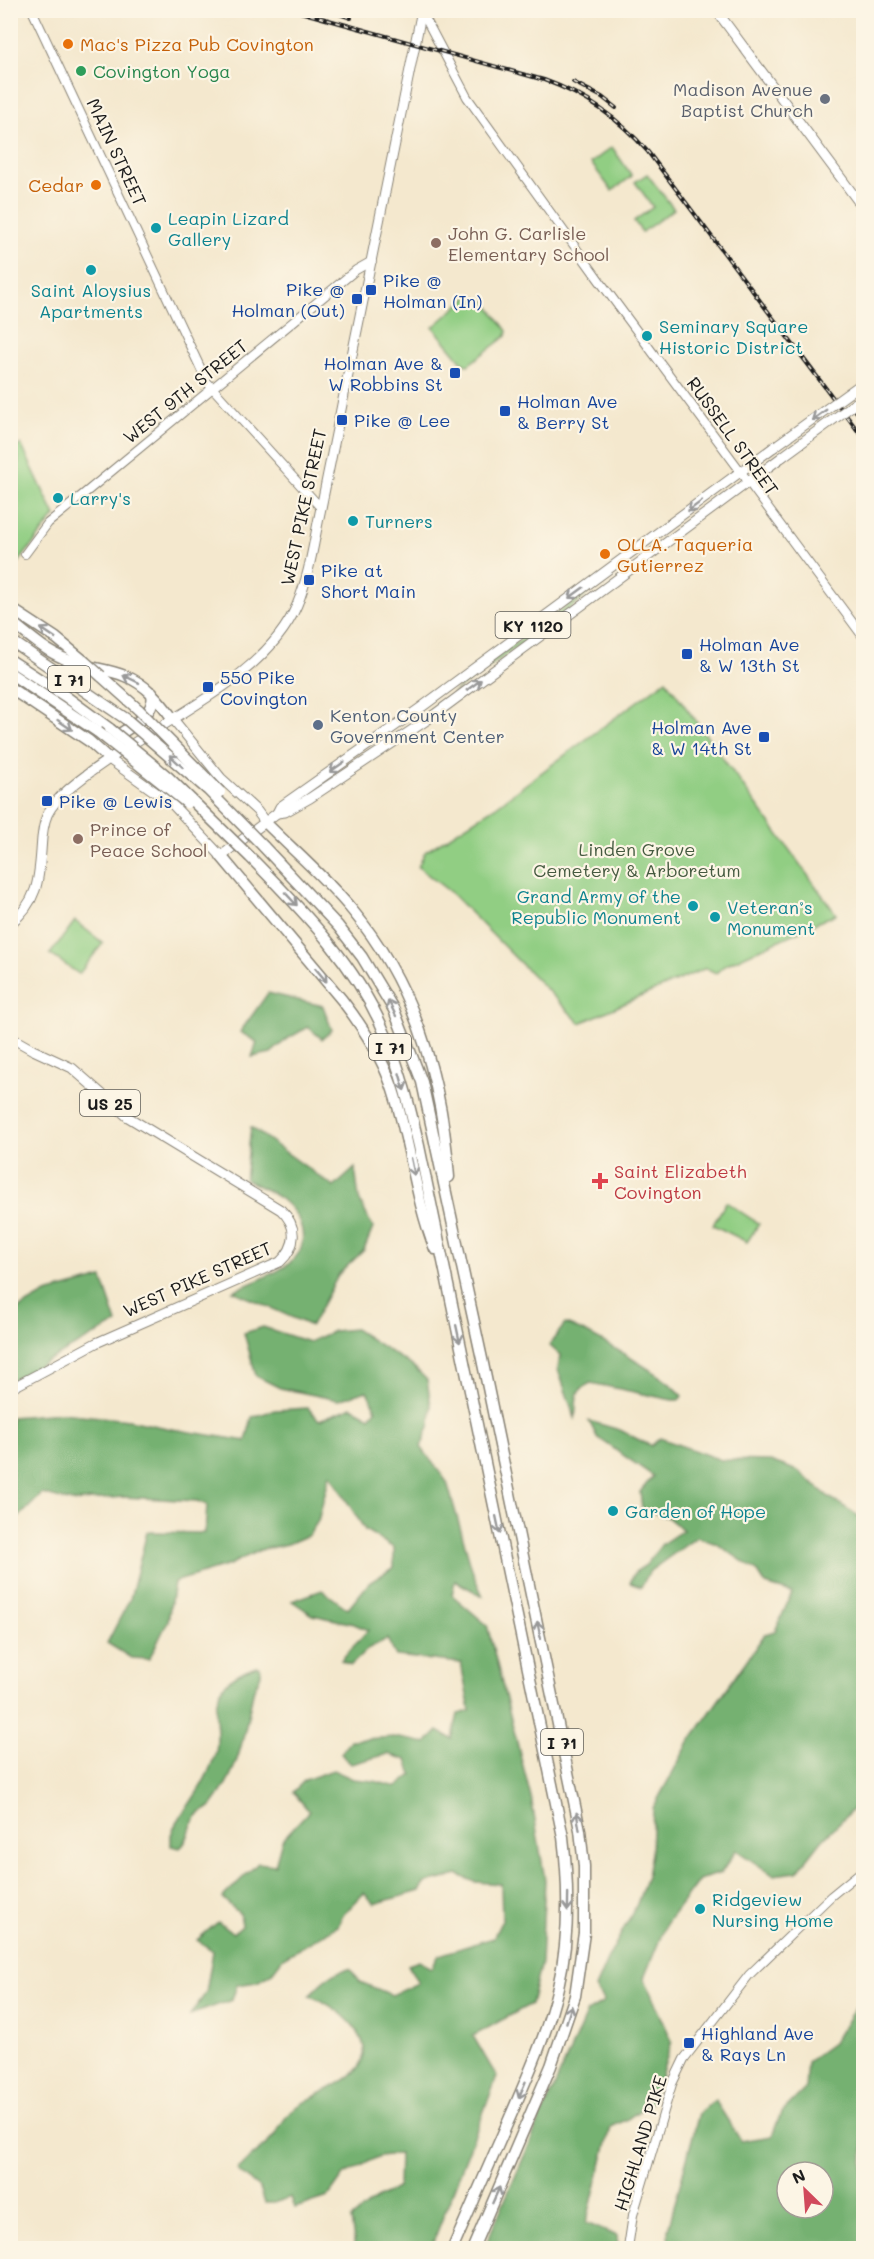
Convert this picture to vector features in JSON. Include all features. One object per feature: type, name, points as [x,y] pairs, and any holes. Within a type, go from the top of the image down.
[{"type":"highway","points":[[10,608],[56,638],[139,710],[202,772],[265,845]]},
{"type":"highway","points":[[10,621],[61,657],[79,665],[137,681],[152,693],[173,718]]},
{"type":"highway","name":"I 71","points":[[10,640],[126,719],[208,790],[265,845],[352,944],[394,1010],[422,1082],[571,1782],[583,1854],[585,1896],[582,1952],[570,2014],[551,2066],[473,2248]]},
{"type":"highway","name":"I 71","points":[[10,660],[110,729],[168,777],[294,903],[336,952],[366,996],[397,1064],[409,1105],[557,1805],[568,1888],[564,1953],[553,2007],[524,2085],[453,2248]]},
{"type":"highway","points":[[10,673],[98,732],[231,838]]},
{"type":"highway","points":[[10,688],[89,741],[109,759]]},
{"type":"highway","points":[[89,741],[105,745],[149,712],[154,702],[152,693]]},
{"type":"highway","points":[[265,822],[322,877],[353,911],[382,949],[406,994],[421,1031],[436,1089],[448,1167],[452,1225]]},
{"type":"highway","points":[[221,856],[342,1000],[374,1047],[391,1085],[402,1120],[425,1225],[446,1277]]},
{"type":"main road","name":"MAIN STREET","points":[[32,10],[212,388],[321,508]]},
{"type":"main road","points":[[716,10],[864,209]]},
{"type":"main road","name":"WEST PIKE STREET","points":[[10,924],[25,910],[37,890],[43,830],[51,807],[109,759],[241,673],[263,654],[281,633],[297,605],[304,585],[321,508],[422,11]]},
{"type":"main road","name":"KY 1120","points":[[221,856],[277,813],[280,807],[419,709],[864,382]]},
{"type":"main road","name":"KY 1120","points":[[277,813],[285,812],[310,798],[427,720],[864,397]]},
{"type":"main road","points":[[173,718],[220,778],[257,811],[265,822]]},
{"type":"main road","points":[[109,759],[172,804],[221,856]]},
{"type":"main road","name":"WEST PIKE STREET","points":[[10,1037],[72,1068],[128,1117],[281,1210],[291,1222],[294,1234],[291,1250],[280,1262],[96,1343],[10,1389]]},
{"type":"street","name":"RUSSELL STREET","points":[[422,11],[466,97],[864,638]]},
{"type":"street","name":"WEST 9TH STREET","points":[[25,554],[55,516],[86,493],[356,270],[372,261]]},
{"type":"street","name":"HIGHLAND PIKE","points":[[628,2248],[633,2215],[672,2084],[684,2059],[749,1975],[831,1896],[864,1869]]},
{"type":"green space","points":[[612,147],[632,176],[612,191],[591,163]]},
{"type":"green space","points":[[647,174],[674,209],[642,232],[634,221],[653,207],[635,182]]},
{"type":"green space","points":[[469,296],[485,301],[507,331],[506,336],[468,365],[464,364],[433,327]]},
{"type":"green space","points":[[11,442],[18,457],[15,527],[11,532]]},
{"type":"green space","points":[[21,444],[55,516],[11,572],[11,452]]},
{"type":"green space","points":[[597,584],[579,602],[452,694],[470,676]]},
{"type":"green space","name":"Linden Grove Cemetery & Arboretum","points":[[666,680],[836,914],[725,965],[716,973],[706,968],[580,1023],[450,892],[418,867],[425,852],[495,807]]},
{"type":"green space","points":[[75,921],[103,943],[79,974],[50,954]]},
{"type":"green space","points":[[268,993],[323,1006],[332,1030],[322,1039],[308,1027],[287,1039],[271,1053],[252,1057],[257,1042],[240,1032]]},
{"type":"green space","points":[[251,1127],[334,1187],[355,1168],[359,1199],[373,1228],[364,1250],[339,1274],[311,1326],[233,1291],[284,1267],[293,1260],[302,1243],[300,1224],[289,1207],[277,1196],[245,1179]]},
{"type":"green space","points":[[726,1202],[759,1224],[747,1242],[713,1225]]},
{"type":"green space","points":[[102,1278],[117,1323],[11,1381],[11,1313],[46,1293]]},
{"type":"green space","points":[[565,1324],[628,1356],[663,1379],[682,1396],[679,1400],[672,1400],[591,1383],[578,1393],[575,1418],[558,1370],[560,1355],[549,1345]]},
{"type":"green space","points":[[263,1327],[309,1342],[333,1331],[355,1329],[414,1367],[427,1380],[431,1406],[430,1424],[421,1447],[447,1482],[474,1576],[483,1596],[455,1581],[452,1595],[487,1625],[531,1797],[545,1880],[541,1963],[531,2004],[473,2036],[497,2077],[431,2248],[355,2248],[351,2219],[372,2202],[398,2187],[399,2154],[379,2156],[343,2176],[328,2197],[295,2208],[291,2197],[274,2203],[265,2203],[260,2189],[237,2170],[274,2136],[290,2113],[304,2102],[345,2080],[356,2070],[363,2059],[364,2046],[353,2025],[323,2001],[310,1996],[318,1986],[327,1978],[350,1969],[360,1982],[392,1995],[418,1983],[408,1965],[419,1961],[432,1968],[439,1955],[493,1938],[502,1920],[501,1884],[475,1882],[458,1875],[426,1883],[420,1891],[374,1904],[364,1893],[342,1916],[338,1926],[283,1958],[271,1974],[257,1982],[237,1985],[232,2000],[190,2015],[206,1993],[213,1951],[197,1940],[218,1922],[233,1933],[242,1925],[240,1914],[222,1898],[258,1863],[275,1865],[282,1840],[309,1811],[293,1792],[305,1780],[333,1770],[353,1779],[397,1787],[412,1775],[407,1760],[388,1754],[351,1764],[341,1754],[350,1740],[394,1737],[426,1743],[438,1731],[452,1739],[458,1714],[470,1711],[461,1663],[396,1656],[387,1639],[369,1648],[351,1665],[341,1660],[368,1630],[354,1624],[313,1615],[292,1601],[322,1590],[348,1609],[369,1583],[394,1567],[394,1548],[365,1530],[330,1474],[318,1521],[309,1535],[288,1544],[260,1550],[229,1565],[174,1582],[168,1621],[149,1659],[131,1658],[107,1643],[130,1599],[147,1532],[205,1533],[207,1505],[197,1501],[123,1497],[72,1502],[42,1494],[11,1525],[11,1417],[62,1413],[129,1420],[246,1441],[252,1417],[275,1410],[308,1408],[319,1420],[352,1407],[370,1417],[376,1410],[367,1391],[338,1400],[280,1388],[256,1376],[244,1333]]},
{"type":"green space","points":[[589,1421],[620,1430],[651,1446],[660,1438],[721,1460],[770,1461],[798,1471],[829,1497],[863,1519],[863,1799],[822,1840],[797,1872],[773,1875],[736,1850],[721,1873],[699,1880],[666,1924],[644,1978],[672,2041],[653,2101],[626,2120],[611,2127],[586,2223],[617,2236],[618,2248],[484,2248],[587,2012],[604,2002],[595,1988],[637,1904],[647,1876],[651,1853],[653,1808],[690,1741],[765,1634],[775,1631],[792,1593],[766,1585],[757,1571],[717,1544],[697,1537],[650,1571],[641,1587],[630,1583],[635,1572],[646,1565],[662,1544],[683,1530],[667,1517],[642,1509],[640,1492],[653,1476],[597,1437]]},
{"type":"green space","points":[[256,1666],[260,1667],[261,1674],[253,1693],[240,1752],[229,1778],[212,1805],[194,1820],[184,1844],[180,1848],[171,1846],[174,1827],[198,1791],[213,1762],[217,1743],[216,1708],[220,1691],[238,1674]]},
{"type":"green space","points":[[863,1995],[863,2248],[669,2248],[668,2229],[699,2113],[715,2100],[741,2141],[772,2136],[781,2113],[805,2089],[807,2062],[833,2043]]},
{"type":"railway","points":[[293,10],[544,80],[588,100],[613,118],[648,152],[864,439]]},
{"type":"railway","points":[[328,10],[351,18]]},
{"type":"railway","points":[[573,82],[602,97],[616,108]]},
{"type":"railway","points":[[856,411],[864,421]]},
{"type":"place","name":"Mac's Pizza Pub Covington","points":[[68,44]]},
{"type":"place","name":"Covington Yoga","points":[[81,71]]},
{"type":"place","name":"Madison Avenue Baptist Church","points":[[825,99]]},
{"type":"place","name":"Cedar","points":[[96,185]]},
{"type":"place","name":"Leapin Lizard Gallery","points":[[156,228]]},
{"type":"place","name":"John G. Carlisle Elementary School","points":[[436,243]]},
{"type":"place","name":"Saint Aloysius Apartments","points":[[91,270]]},
{"type":"place","name":"Pike @ Holman (In)","points":[[371,290]]},
{"type":"place","name":"Pike @ Holman (Out)","points":[[357,299]]},
{"type":"place","name":"Seminary Square Historic District","points":[[647,336]]},
{"type":"place","name":"Holman Ave & W Robbins St","points":[[455,373]]},
{"type":"place","name":"Holman Ave & Berry St","points":[[505,411]]},
{"type":"place","name":"Pike @ Lee","points":[[342,420]]},
{"type":"place","name":"Larry's","points":[[58,498]]},
{"type":"place","name":"Turners","points":[[353,521]]},
{"type":"place","name":"OLLA. Taqueria Gutierrez","points":[[605,554]]},
{"type":"place","name":"Pike at Short Main","points":[[309,580]]},
{"type":"place","name":"Holman Ave & W 13th St","points":[[687,654]]},
{"type":"place","name":"550 Pike Covington","points":[[208,687]]},
{"type":"place","name":"Kenton County Government Center","points":[[318,725]]},
{"type":"place","name":"Holman Ave & W 14th St","points":[[764,737]]},
{"type":"place","name":"Pike @ Lewis","points":[[47,801]]},
{"type":"place","name":"Prince of Peace School","points":[[78,839]]},
{"type":"place","name":"Grand Army of the Republic Monument","points":[[693,906]]},
{"type":"place","name":"Veteran’s Monument","points":[[715,917]]},
{"type":"place","name":"Saint Elizabeth Covington","points":[[600,1181]]},
{"type":"place","name":"Garden of Hope","points":[[613,1511]]},
{"type":"place","name":"Ridgeview Nursing Home","points":[[700,1909]]},
{"type":"place","name":"Highland Ave & Rays Ln","points":[[689,2043]]}]
